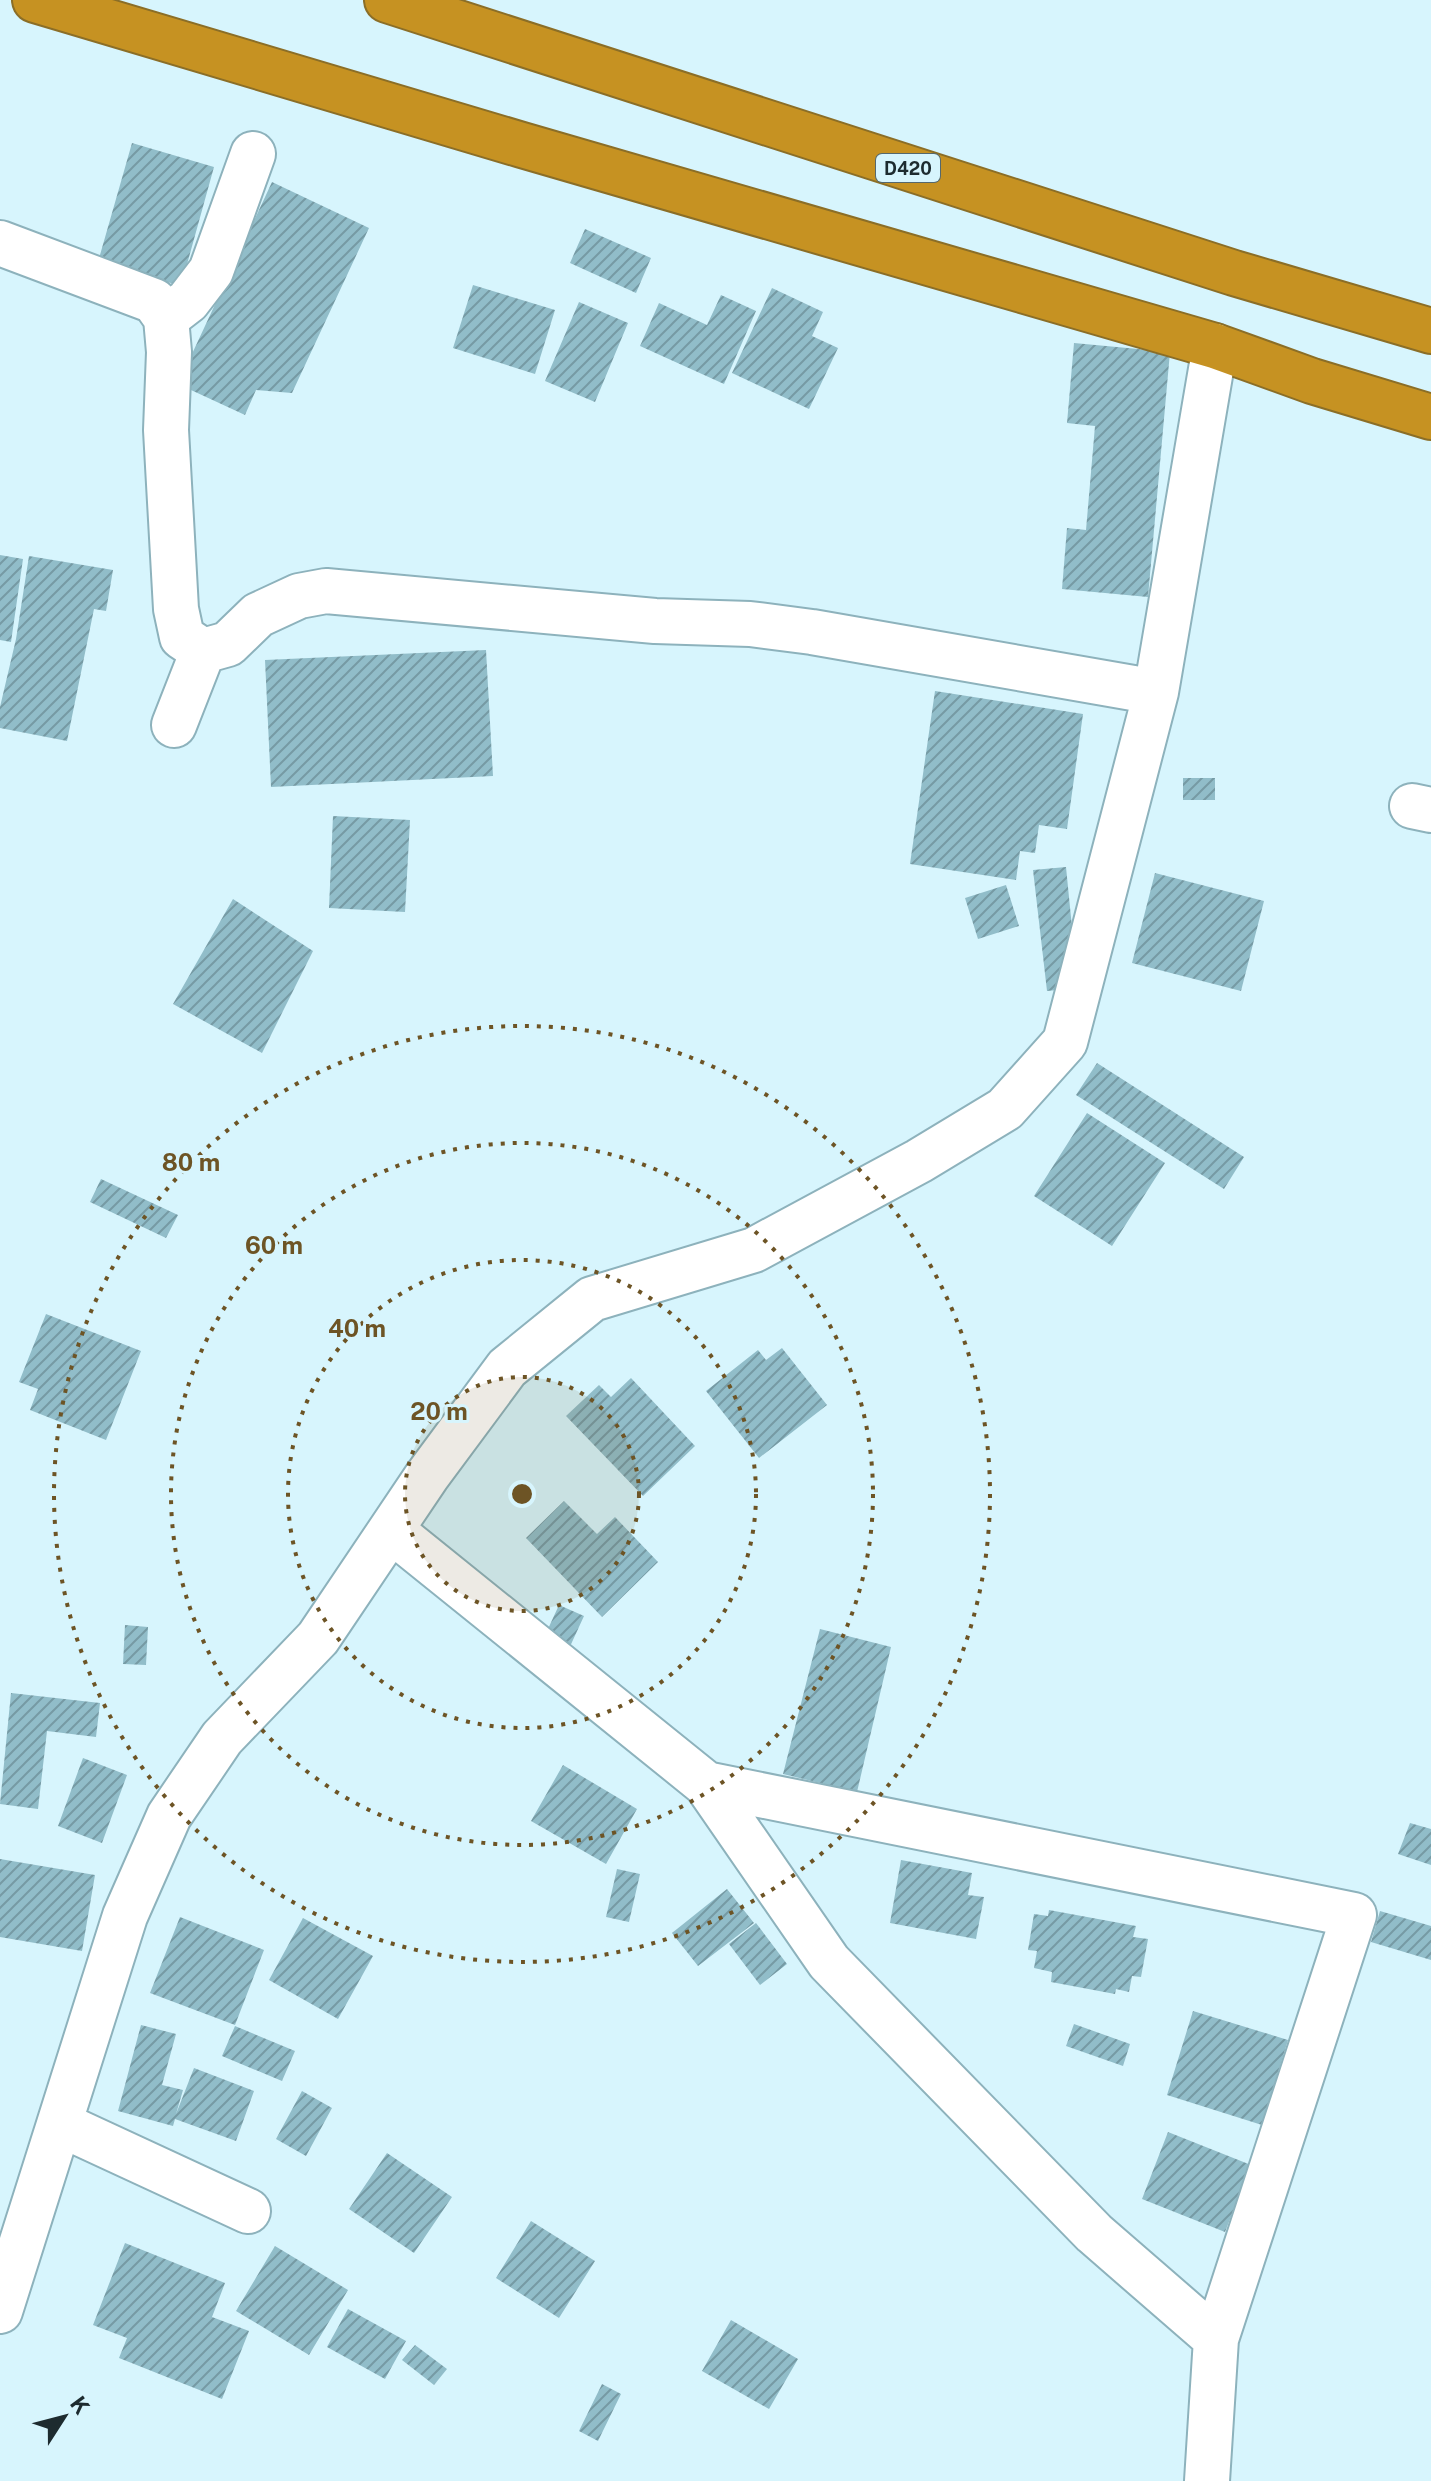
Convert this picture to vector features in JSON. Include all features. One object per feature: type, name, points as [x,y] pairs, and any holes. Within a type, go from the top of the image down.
[{"type":"highway","points":[[35,0],[1215,346],[1312,381],[1431,417]]},
{"type":"highway","name":"D420","points":[[387,0],[1218,268],[1431,331]]},
{"type":"street","points":[[166,318],[188,301],[211,271],[253,154]]},
{"type":"street","points":[[0,243],[154,301],[166,318],[169,352],[166,430],[176,609],[182,637],[203,651],[228,644],[258,615],[299,596],[326,591],[655,621],[765,626],[1156,692]]},
{"type":"street","points":[[0,2311],[125,1916],[169,1816],[222,1738],[318,1638],[507,1368],[592,1299],[754,1250],[919,1161],[1005,1109],[1065,1042],[1156,692],[1215,346]]},
{"type":"street","points":[[174,725],[203,651]]},
{"type":"street","points":[[391,1530],[706,1784],[829,1962],[1094,2233],[1216,2339]]},
{"type":"street","points":[[706,1784],[1354,1915],[1216,2339],[1207,2481]]},
{"type":"street","points":[[60,2124],[248,2211]]},
{"type":"building","points":[[132,143],[214,167],[181,286],[98,262]]},
{"type":"building","points":[[272,182],[369,228],[292,393],[256,390],[245,415],[178,384]]},
{"type":"building","points":[[585,229],[651,258],[636,293],[570,263]]},
{"type":"building","points":[[473,285],[555,310],[535,374],[453,348]]},
{"type":"building","points":[[772,288],[823,312],[812,336],[838,348],[809,409],[732,373]]},
{"type":"building","points":[[721,295],[756,311],[724,384],[640,346],[659,303],[707,325]]},
{"type":"building","points":[[579,302],[628,323],[595,402],[545,381]]},
{"type":"building","points":[[1074,343],[1170,352],[1148,597],[1062,589],[1067,528],[1086,530],[1095,426],[1067,423]]},
{"type":"building","points":[[0,555],[23,559],[11,642],[0,640]]},
{"type":"building","points":[[29,556],[113,570],[106,611],[94,609],[67,741],[0,728],[0,707],[16,639]]},
{"type":"building","points":[[486,650],[493,776],[271,787],[265,660]]},
{"type":"building","points":[[935,691],[1083,714],[1067,829],[1039,825],[1035,853],[1020,851],[1016,880],[910,864]]},
{"type":"building","points":[[1183,778],[1215,778],[1215,800],[1183,800]]},
{"type":"building","points":[[333,816],[410,820],[405,912],[329,908]]},
{"type":"building","points":[[1066,867],[1078,988],[1047,991],[1033,870]]},
{"type":"building","points":[[1155,873],[1264,901],[1241,991],[1132,963]]},
{"type":"building","points":[[1006,885],[1019,926],[978,939],[965,898]]},
{"type":"building","points":[[233,899],[313,951],[262,1053],[173,1004]]},
{"type":"building","points":[[1097,1063],[1244,1157],[1224,1189],[1076,1095]]},
{"type":"building","points":[[1087,1113],[1165,1163],[1112,1246],[1034,1196]]},
{"type":"building","points":[[101,1179],[178,1215],[166,1238],[90,1202]]},
{"type":"building","points":[[46,1314],[141,1351],[106,1440],[30,1410],[38,1389],[19,1382]]},
{"type":"building","points":[[782,1348],[827,1405],[759,1458],[706,1391],[758,1350],[766,1360]]},
{"type":"building","points":[[631,1378],[695,1446],[643,1496],[566,1416],[599,1385],[611,1397]]},
{"type":"building","points":[[564,1501],[597,1534],[615,1517],[658,1562],[602,1617],[526,1538]]},
{"type":"building","points":[[559,1605],[584,1616],[567,1653],[542,1642]]},
{"type":"building","points":[[125,1625],[148,1627],[146,1665],[123,1664]]},
{"type":"building","points":[[820,1629],[891,1647],[857,1792],[783,1774]]},
{"type":"building","points":[[11,1693],[100,1703],[96,1737],[47,1731],[38,1809],[0,1804]]},
{"type":"building","points":[[83,1758],[127,1775],[102,1843],[58,1826]]},
{"type":"building","points":[[563,1765],[637,1809],[606,1864],[531,1821]]},
{"type":"building","points":[[1410,1823],[1431,1829],[1431,1865],[1398,1854]]},
{"type":"building","points":[[0,1859],[95,1875],[82,1951],[0,1937]]},
{"type":"building","points":[[901,1860],[972,1873],[968,1895],[984,1897],[976,1939],[890,1923]]},
{"type":"building","points":[[617,1869],[640,1874],[629,1922],[606,1917]]},
{"type":"building","points":[[727,1889],[754,1923],[698,1966],[672,1933]]},
{"type":"building","points":[[1049,1910],[1136,1926],[1133,1937],[1148,1939],[1141,1977],[1132,1976],[1129,1992],[1116,1989],[1115,1994],[1051,1982],[1052,1972],[1034,1968],[1037,1951],[1028,1950],[1034,1914],[1048,1916]]},
{"type":"building","points":[[1380,1911],[1431,1926],[1431,1960],[1371,1942]]},
{"type":"building","points":[[180,1917],[264,1950],[235,2025],[150,1993]]},
{"type":"building","points":[[303,1918],[373,1956],[338,2019],[269,1980]]},
{"type":"building","points":[[756,1923],[787,1964],[760,1985],[729,1944]]},
{"type":"building","points":[[1193,2011],[1288,2040],[1262,2125],[1167,2095]]},
{"type":"building","points":[[1074,2024],[1130,2044],[1123,2066],[1066,2046]]},
{"type":"building","points":[[141,2025],[176,2034],[162,2085],[183,2090],[176,2114],[194,2068],[254,2091],[236,2141],[175,2119],[173,2126],[118,2111]]},
{"type":"building","points":[[235,2026],[295,2051],[282,2081],[222,2056]]},
{"type":"building","points":[[302,2091],[332,2108],[306,2156],[276,2139]]},
{"type":"building","points":[[1168,2132],[1251,2165],[1225,2232],[1142,2199]]},
{"type":"building","points":[[387,2153],[452,2197],[414,2253],[349,2209]]},
{"type":"building","points":[[531,2221],[595,2261],[559,2318],[496,2278]]},
{"type":"building","points":[[125,2243],[225,2283],[212,2317],[249,2331],[222,2399],[119,2358],[127,2338],[93,2325]]},
{"type":"building","points":[[275,2246],[348,2290],[309,2355],[236,2311]]},
{"type":"building","points":[[348,2309],[406,2341],[385,2379],[327,2347]]},
{"type":"building","points":[[731,2320],[798,2359],[769,2409],[702,2371]]},
{"type":"building","points":[[415,2345],[447,2369],[434,2385],[402,2360]]},
{"type":"building","points":[[602,2384],[621,2394],[598,2441],[579,2431]]}]
